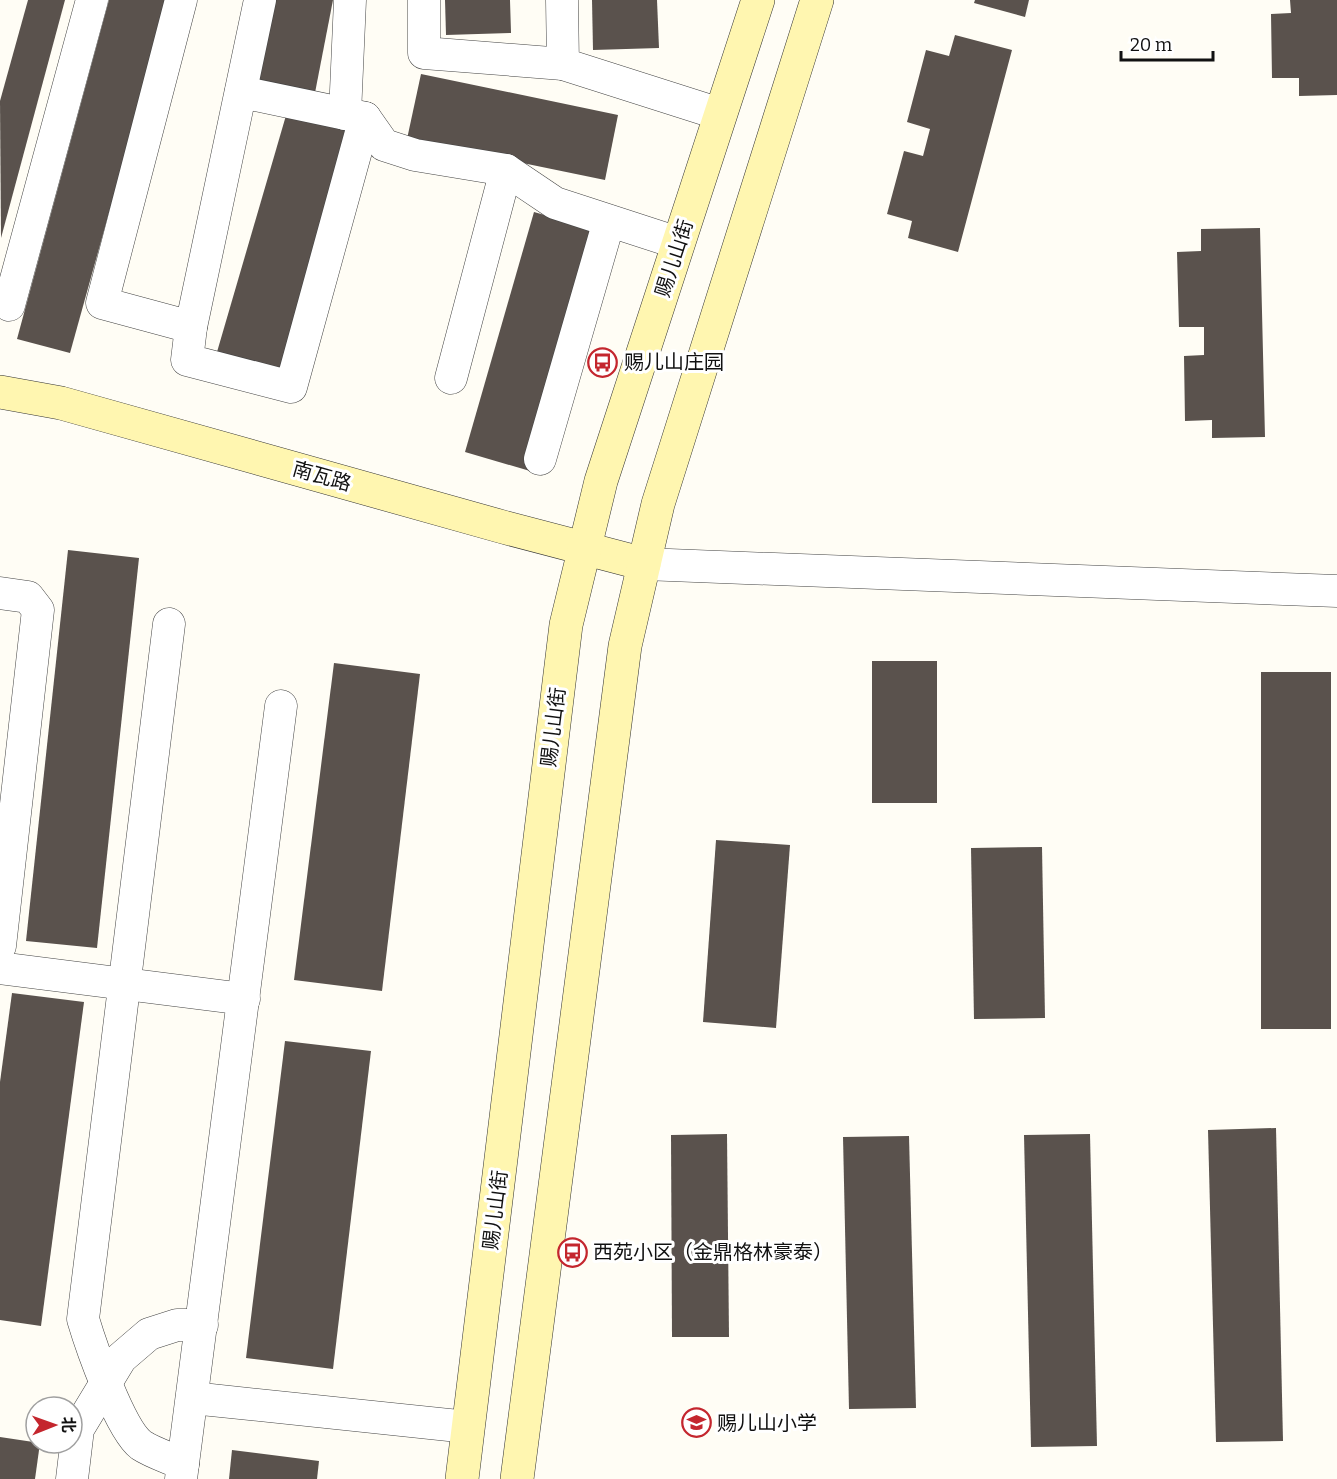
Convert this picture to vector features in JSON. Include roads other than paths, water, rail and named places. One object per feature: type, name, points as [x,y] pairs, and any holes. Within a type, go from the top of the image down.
[{"type":"main road","name":"赐儿山街","points":[[462,1479],[566,625],[601,481],[758,0]]},
{"type":"main road","points":[[517,1479],[625,646],[658,504],[817,0]]},
{"type":"main road","name":"南瓦路","points":[[0,392],[62,403],[644,564]]},
{"type":"street","points":[[9,305],[92,0]]},
{"type":"street","points":[[181,0],[102,303],[191,327]]},
{"type":"street","points":[[260,0],[191,327],[187,360],[291,387],[355,116],[350,0]]},
{"type":"street","points":[[424,0],[424,53],[563,64],[720,114]]},
{"type":"street","points":[[562,0],[563,64]]},
{"type":"street","points":[[241,92],[355,116],[384,145],[415,154],[506,170],[555,203],[678,243]]},
{"type":"street","points":[[451,378],[506,170]]},
{"type":"street","points":[[540,459],[609,221]]},
{"type":"street","points":[[644,564],[1337,591]]},
{"type":"street","points":[[0,593],[28,597],[38,610],[0,945]]},
{"type":"street","points":[[169,624],[82,1319],[105,1382],[122,1417],[140,1444],[182,1472],[281,706]]},
{"type":"street","points":[[0,968],[244,999]]},
{"type":"street","points":[[72,1479],[78,1429],[121,1358],[149,1334],[177,1325],[202,1325]]},
{"type":"street","points":[[192,1398],[468,1427]]},
{"type":"place","name":"赐儿山庄园","points":[[603,362]]},
{"type":"place","name":"西苑小区（金鼎格林豪泰）","points":[[572,1252]]},
{"type":"place","name":"赐儿山小学","points":[[696,1423]]}]
